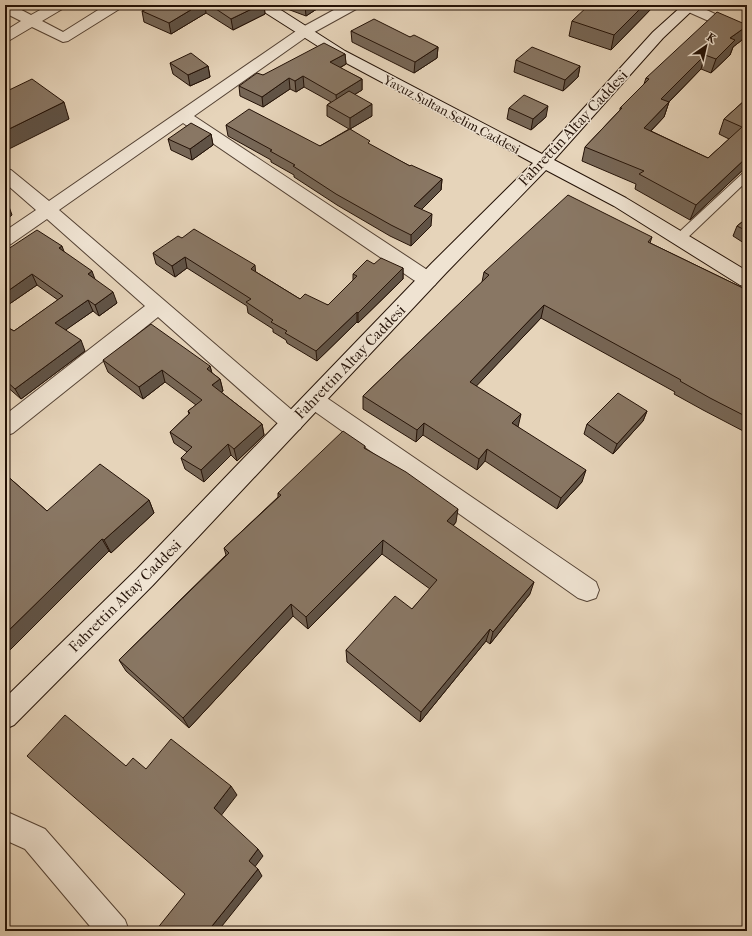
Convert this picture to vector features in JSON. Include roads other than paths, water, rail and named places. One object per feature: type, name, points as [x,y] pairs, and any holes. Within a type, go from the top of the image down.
[{"type":"street","points":[[5,36],[59,5]]},
{"type":"street","points":[[5,7],[63,38],[116,5]]},
{"type":"street","name":"Yavuz Sultan Selim Caddesi","points":[[262,5],[340,54],[620,202],[747,280]]},
{"type":"street","points":[[5,240],[304,32],[353,5]]},
{"type":"street","points":[[690,6],[747,34]]},
{"type":"street","name":"Fahrettin Altay Caddesi","points":[[5,716],[145,577],[428,280],[543,162],[658,35],[690,6]]},
{"type":"street","points":[[183,116],[428,280]]},
{"type":"street","points":[[5,174],[292,423]]},
{"type":"street","points":[[5,427],[158,306]]},
{"type":"street","points":[[314,400],[587,590]]},
{"type":"street","points":[[5,825],[35,839],[114,931]]},
{"type":"lane","points":[[680,238],[747,174]]}]
